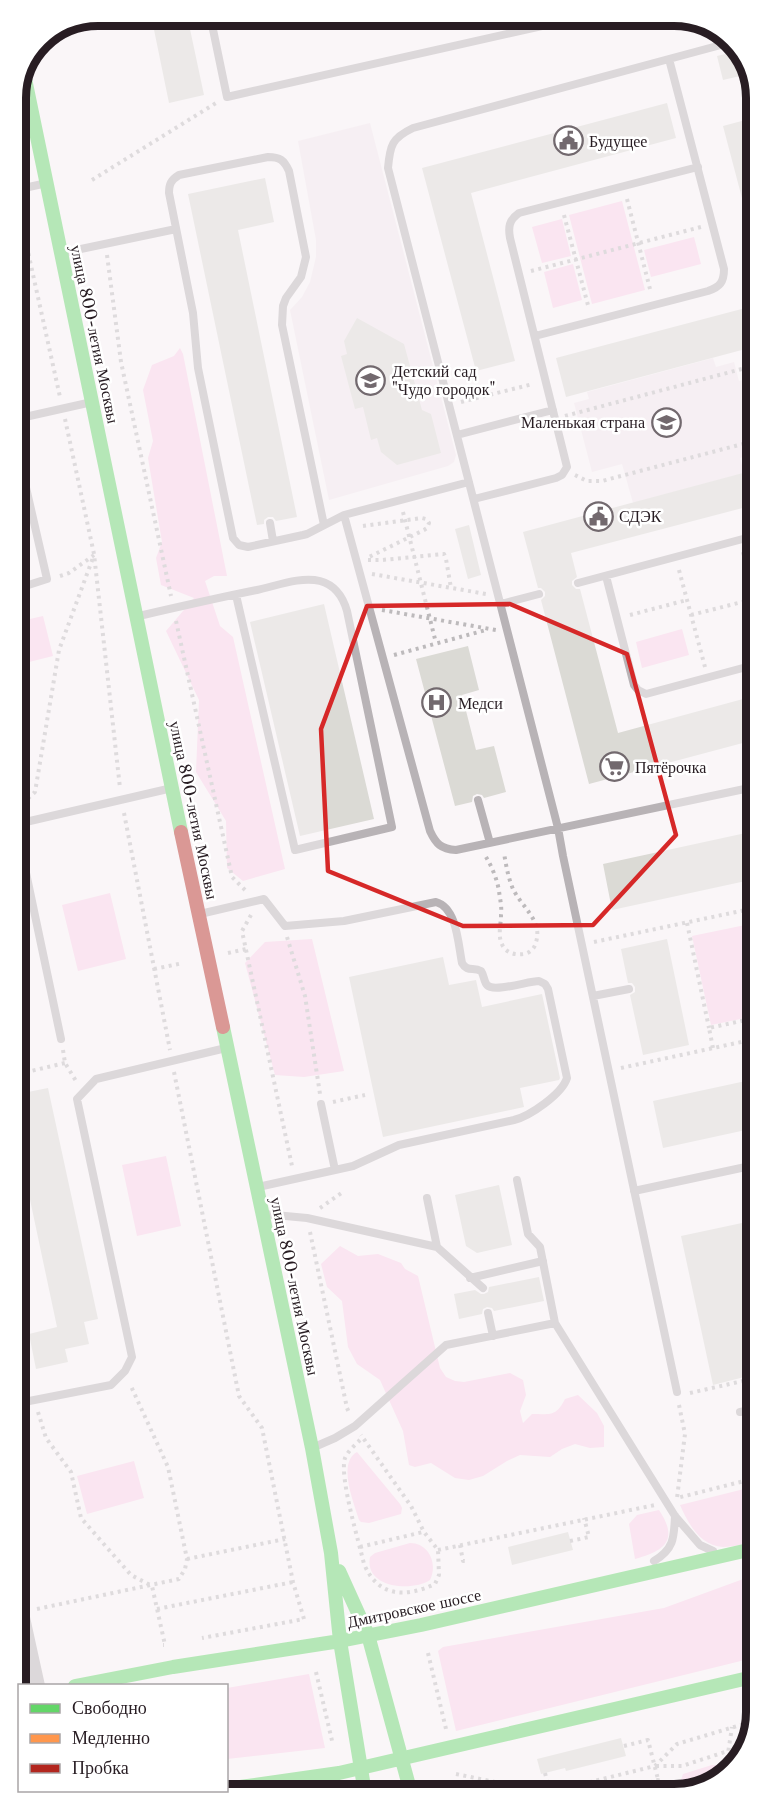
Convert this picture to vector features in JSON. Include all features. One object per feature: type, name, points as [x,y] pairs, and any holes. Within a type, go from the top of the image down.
[{"type":"main road","name":"улица 800-летия Москвы","points":[[27,87],[312,1448],[331,1553],[340,1641],[364,1784]]},
{"type":"main road","name":"Дмитровское шоссе","points":[[85,1684],[421,1625],[746,1551]]},
{"type":"main road","name":"улица 800-летия Москвы","points":[[331,1553],[368,1635],[409,1784]]},
{"type":"main road","points":[[261,1784],[339,1773],[746,1679]]},
{"type":"street","points":[[26,1636],[37,1684]]},
{"type":"lane","points":[[212,26],[227,97],[542,26]]},
{"type":"lane","points":[[682,1393],[634,1191],[558,828],[388,168],[389,149],[394,140],[400,134],[413,128],[723,45]]},
{"type":"lane","points":[[535,336],[708,291],[722,284],[724,269],[669,59]]},
{"type":"lane","points":[[324,525],[282,325],[283,306],[301,277],[306,257],[292,181],[285,162],[278,157],[268,157],[179,175],[169,185],[169,193],[193,313],[198,368],[233,538],[236,542],[244,546],[303,535],[324,525],[344,515],[469,482]]},
{"type":"lane","points":[[474,499],[556,478],[565,471],[566,459],[508,230],[513,217],[519,213],[698,167]]},
{"type":"lane","points":[[26,188],[47,183]]},
{"type":"lane","points":[[62,253],[176,229]]},
{"type":"lane","points":[[26,417],[92,402]]},
{"type":"lane","points":[[457,435],[553,410]]},
{"type":"lane","points":[[26,489],[46,579],[26,586]]},
{"type":"lane","points":[[344,515],[430,831],[436,843],[445,849],[456,850],[480,846],[746,789]]},
{"type":"lane","points":[[270,523],[273,541]]},
{"type":"lane","points":[[578,583],[746,538]]},
{"type":"lane","points":[[606,576],[634,685],[642,693],[746,667]]},
{"type":"lane","points":[[137,616],[306,580],[329,585],[344,600],[347,611],[392,827],[295,850],[236,595]]},
{"type":"lane","points":[[500,600],[539,594]]},
{"type":"lane","points":[[26,822],[172,788]]},
{"type":"lane","points":[[478,800],[490,843]]},
{"type":"lane","points":[[26,873],[61,1039]]},
{"type":"lane","points":[[199,914],[264,899],[285,926],[333,922],[436,902],[441,904],[447,907],[452,916],[462,963],[468,970],[481,971],[485,984],[493,988],[539,981],[545,984],[567,1078],[562,1088],[536,1111],[523,1118],[399,1145],[352,1166],[257,1187]]},
{"type":"lane","points":[[593,996],[629,989]]},
{"type":"lane","points":[[26,1402],[111,1384],[125,1371],[132,1357],[77,1099],[96,1079],[228,1048]]},
{"type":"lane","points":[[321,1104],[335,1170]]},
{"type":"lane","points":[[634,1191],[746,1167]]},
{"type":"lane","points":[[517,1180],[528,1234],[540,1247],[555,1323],[675,1516],[700,1545],[710,1550],[741,1552]]},
{"type":"lane","points":[[427,1198],[437,1247]]},
{"type":"lane","points":[[263,1214],[307,1218],[437,1247],[483,1288]]},
{"type":"lane","points":[[470,1278],[543,1261]]},
{"type":"lane","points":[[488,1312],[493,1336]]},
{"type":"lane","points":[[312,1448],[355,1426],[446,1345],[555,1323]]},
{"type":"lane","points":[[740,1412],[746,1411]]},
{"type":"lane","points":[[632,1576],[668,1551],[674,1533],[675,1516]]},
{"type":"path","points":[[92,180],[227,97]]},
{"type":"path","points":[[624,186],[654,305]]},
{"type":"path","points":[[561,202],[592,321]]},
{"type":"path","points":[[519,274],[713,224]]},
{"type":"path","points":[[26,242],[94,554],[121,801],[239,1395],[244,1406],[253,1414],[262,1428],[293,1582],[304,1619],[200,1638]]},
{"type":"path","points":[[106,244],[122,362],[173,608],[232,877],[245,890],[251,916],[242,931],[295,1179]]},
{"type":"path","points":[[576,413],[746,368]]},
{"type":"path","points":[[449,405],[546,381]]},
{"type":"path","points":[[565,471],[587,481],[602,481],[746,443]]},
{"type":"path","points":[[399,500],[436,643]]},
{"type":"path","points":[[347,528],[426,519],[429,523],[427,528],[364,560],[444,554],[451,588]]},
{"type":"path","points":[[740,540],[746,563]]},
{"type":"path","points":[[69,573],[94,554]]},
{"type":"path","points":[[26,800],[35,792],[59,650],[94,554]]},
{"type":"path","points":[[676,557],[707,677]]},
{"type":"path","points":[[359,572],[451,588],[500,600]]},
{"type":"path","points":[[617,618],[687,600]]},
{"type":"path","points":[[691,615],[746,601]]},
{"type":"path","points":[[369,608],[508,633]]},
{"type":"path","points":[[382,658],[489,629]]},
{"type":"path","points":[[480,846],[494,873],[499,893],[501,941],[511,953],[523,954],[536,944],[538,931],[532,916],[519,900],[512,886],[506,867],[504,840]]},
{"type":"path","points":[[582,945],[746,910]]},
{"type":"path","points":[[687,923],[713,1048]]},
{"type":"path","points":[[288,940],[305,996],[320,1084]]},
{"type":"path","points":[[228,953],[246,949]]},
{"type":"path","points":[[154,969],[183,963]]},
{"type":"path","points":[[709,1028],[746,1020]]},
{"type":"path","points":[[608,1070],[746,1041]]},
{"type":"path","points":[[26,1072],[65,1063],[83,1092]]},
{"type":"path","points":[[321,1104],[364,1095]]},
{"type":"path","points":[[26,1608],[152,1586],[179,1579],[185,1569],[187,1559],[168,1467],[125,1371]]},
{"type":"path","points":[[682,1393],[746,1380]]},
{"type":"path","points":[[34,1400],[46,1438],[70,1472],[81,1518],[131,1575],[152,1586]]},
{"type":"path","points":[[681,1416],[685,1434],[677,1498],[746,1481]]},
{"type":"path","points":[[438,1550],[655,1505]]},
{"type":"path","points":[[570,1541],[588,1537],[584,1518]]},
{"type":"path","points":[[360,1547],[424,1532]]},
{"type":"path","points":[[187,1559],[285,1539]]},
{"type":"path","points":[[460,1545],[463,1562],[469,1561]]},
{"type":"path","points":[[157,1609],[293,1582]]},
{"type":"path","points":[[152,1586],[165,1645]]},
{"type":"path","points":[[154,1648],[176,1643]]},
{"type":"path","points":[[428,1653],[446,1732]]},
{"type":"path","points":[[316,1672],[333,1745]]},
{"type":"path","points":[[655,1766],[677,1744],[745,1725]]},
{"type":"path","points":[[726,1762],[732,1727]]},
{"type":"path","points":[[624,1746],[648,1740],[659,1784]]},
{"type":"path","points":[[582,1784],[655,1766],[682,1766],[728,1751]]},
{"type":"path","points":[[545,1773],[548,1784]]},
{"type":"path","points":[[456,1774],[503,1784]]},
{"type":"path","points":[[643,1784],[658,1780],[666,1784]]},
{"type":"highlighted area","points":[[510,604],[627,654],[676,835],[593,925],[463,926],[328,871],[321,729],[367,606]]},
{"type":"shaded area","name":"Детский сад \"Чудо городок\"","points":[[370,123],[456,455],[454,462],[448,466],[329,500],[290,310],[302,297],[310,282],[316,257],[316,240],[298,141]]},
{"type":"shaded area","points":[[622,201],[645,290],[592,304],[569,215]]},
{"type":"shaded area","points":[[562,219],[571,256],[542,263],[532,227]]},
{"type":"shaded area","points":[[694,237],[701,264],[651,277],[644,250]]},
{"type":"shaded area","points":[[573,264],[582,300],[553,308],[544,272]]},
{"type":"shaded area","points":[[180,348],[227,576],[214,576],[205,581],[220,626],[233,637],[285,869],[243,881],[227,868],[226,821],[196,772],[199,700],[166,631],[194,598],[161,585],[156,558],[162,542],[148,458],[153,441],[143,390],[152,365],[174,356]]},
{"type":"shaded area","name":"Маленькая страна","points":[[713,358],[716,367],[734,362],[739,381],[746,379],[746,456],[740,458],[744,473],[633,503],[622,464],[592,472],[574,403],[589,399],[587,392]]},
{"type":"shaded area","points":[[43,616],[53,656],[26,663],[26,620]]},
{"type":"shaded area","points":[[682,629],[689,655],[642,668],[636,642]]},
{"type":"shaded area","points":[[110,893],[126,959],[78,971],[62,905]]},
{"type":"shaded area","points":[[746,925],[746,1018],[711,1025],[692,936]]},
{"type":"shaded area","points":[[312,939],[344,1071],[304,1077],[275,1075],[245,963],[265,942]]},
{"type":"shaded area","points":[[166,1156],[181,1226],[137,1236],[122,1165]]},
{"type":"shaded area","points":[[340,1246],[358,1256],[378,1254],[401,1263],[405,1269],[418,1276],[440,1368],[446,1377],[464,1382],[510,1373],[523,1380],[526,1395],[520,1411],[523,1423],[532,1414],[555,1412],[565,1399],[578,1395],[597,1413],[604,1426],[604,1447],[590,1448],[575,1444],[550,1457],[520,1455],[483,1476],[469,1480],[455,1478],[431,1463],[415,1467],[409,1465],[403,1431],[380,1380],[357,1364],[348,1347],[342,1301],[327,1287],[321,1264]]},
{"type":"shaded area","points":[[357,1452],[400,1504],[401,1514],[369,1523],[359,1520],[348,1474],[351,1457]]},
{"type":"shaded area","points":[[134,1461],[144,1498],[87,1514],[77,1476]]},
{"type":"shaded area","points":[[746,1488],[746,1544],[723,1547],[708,1543],[691,1526],[680,1505]]},
{"type":"shaded area","points":[[659,1510],[668,1529],[666,1543],[654,1552],[635,1559],[629,1524],[637,1515]]},
{"type":"shaded area","points":[[410,1543],[427,1550],[433,1567],[430,1580],[422,1584],[402,1586],[391,1585],[374,1575],[370,1567],[370,1557],[375,1553]]},
{"type":"shaded area","points":[[746,1578],[746,1660],[456,1731],[438,1651],[443,1647],[664,1608]]},
{"type":"shaded area","points":[[309,1674],[325,1748],[228,1759],[228,1688]]},
{"type":"shaded area","points":[[712,1765],[718,1765],[721,1768],[698,1781],[688,1783],[682,1783],[683,1774]]},
{"type":"building","points":[[153,26],[189,26],[204,95],[169,103]]},
{"type":"building","points":[[731,53],[743,75],[723,80],[717,56]]},
{"type":"building","points":[[667,103],[676,138],[471,193],[515,361],[476,371],[422,168]]},
{"type":"building","points":[[746,120],[746,213],[723,126]]},
{"type":"building","points":[[265,178],[274,222],[238,230],[297,517],[276,521],[273,517],[268,517],[264,520],[264,524],[257,525],[188,194]]},
{"type":"building","points":[[746,308],[746,349],[566,397],[556,358]]},
{"type":"building","points":[[357,318],[404,344],[422,410],[431,414],[441,453],[397,465],[381,452],[377,438],[371,440],[363,407],[355,409],[341,356],[347,354],[344,341]]},
{"type":"building","points":[[746,472],[746,507],[571,553],[577,577],[572,581],[572,585],[580,589],[618,733],[746,698],[746,742],[589,784],[541,600],[545,592],[538,588],[523,532]]},
{"type":"building","points":[[469,525],[481,575],[468,579],[455,529]]},
{"type":"building","points":[[324,604],[374,819],[300,836],[250,622]]},
{"type":"building","points":[[468,646],[479,690],[462,695],[476,750],[494,746],[506,792],[484,798],[477,794],[473,796],[472,802],[455,806],[416,659]]},
{"type":"building","points":[[746,833],[746,881],[612,910],[603,864]]},
{"type":"building","points":[[667,939],[689,1045],[643,1055],[630,995],[635,992],[635,987],[632,983],[628,983],[621,949]]},
{"type":"building","points":[[443,957],[449,985],[476,980],[482,1007],[542,994],[560,1078],[520,1088],[524,1107],[383,1137],[349,977]]},
{"type":"building","points":[[746,1081],[746,1130],[663,1148],[653,1101]]},
{"type":"building","points":[[48,1088],[98,1319],[84,1322],[89,1344],[65,1349],[68,1362],[36,1369],[29,1334],[57,1327],[26,1181],[26,1092]]},
{"type":"building","points":[[499,1185],[512,1245],[477,1253],[466,1246],[455,1195]]},
{"type":"building","points":[[746,1222],[746,1377],[713,1385],[681,1236]]},
{"type":"building","points":[[539,1277],[544,1301],[494,1311],[487,1307],[483,1309],[482,1314],[459,1319],[454,1294],[475,1290],[484,1294],[488,1292],[489,1287]]},
{"type":"building","points":[[568,1532],[573,1550],[512,1565],[508,1547]]},
{"type":"building","points":[[621,1738],[626,1756],[566,1771],[565,1768],[541,1774],[537,1759]]},
{"type":"traffic: fast","points":[[27,87],[181,832]]},
{"type":"traffic: fast","points":[[223,1027],[312,1448],[331,1553],[340,1641],[364,1784]]},
{"type":"traffic: fast","points":[[85,1684],[421,1625],[746,1551]]},
{"type":"traffic: fast","points":[[339,1571],[368,1635],[409,1784]]},
{"type":"traffic: fast","points":[[261,1784],[339,1773],[746,1679]]},
{"type":"traffic: jam","points":[[181,832],[223,1027]]},
{"type":"place","name":"Будущее","points":[[568,141]]},
{"type":"place","name":"Детский сад \"Чудо городок\"","points":[[371,380]]},
{"type":"place","name":"Маленькая страна","points":[[666,422]]},
{"type":"place","name":"СДЭК","points":[[598,516]]},
{"type":"place","name":"Медси","points":[[437,703]]},
{"type":"place","name":"Пятёрочка","points":[[614,767]]}]
